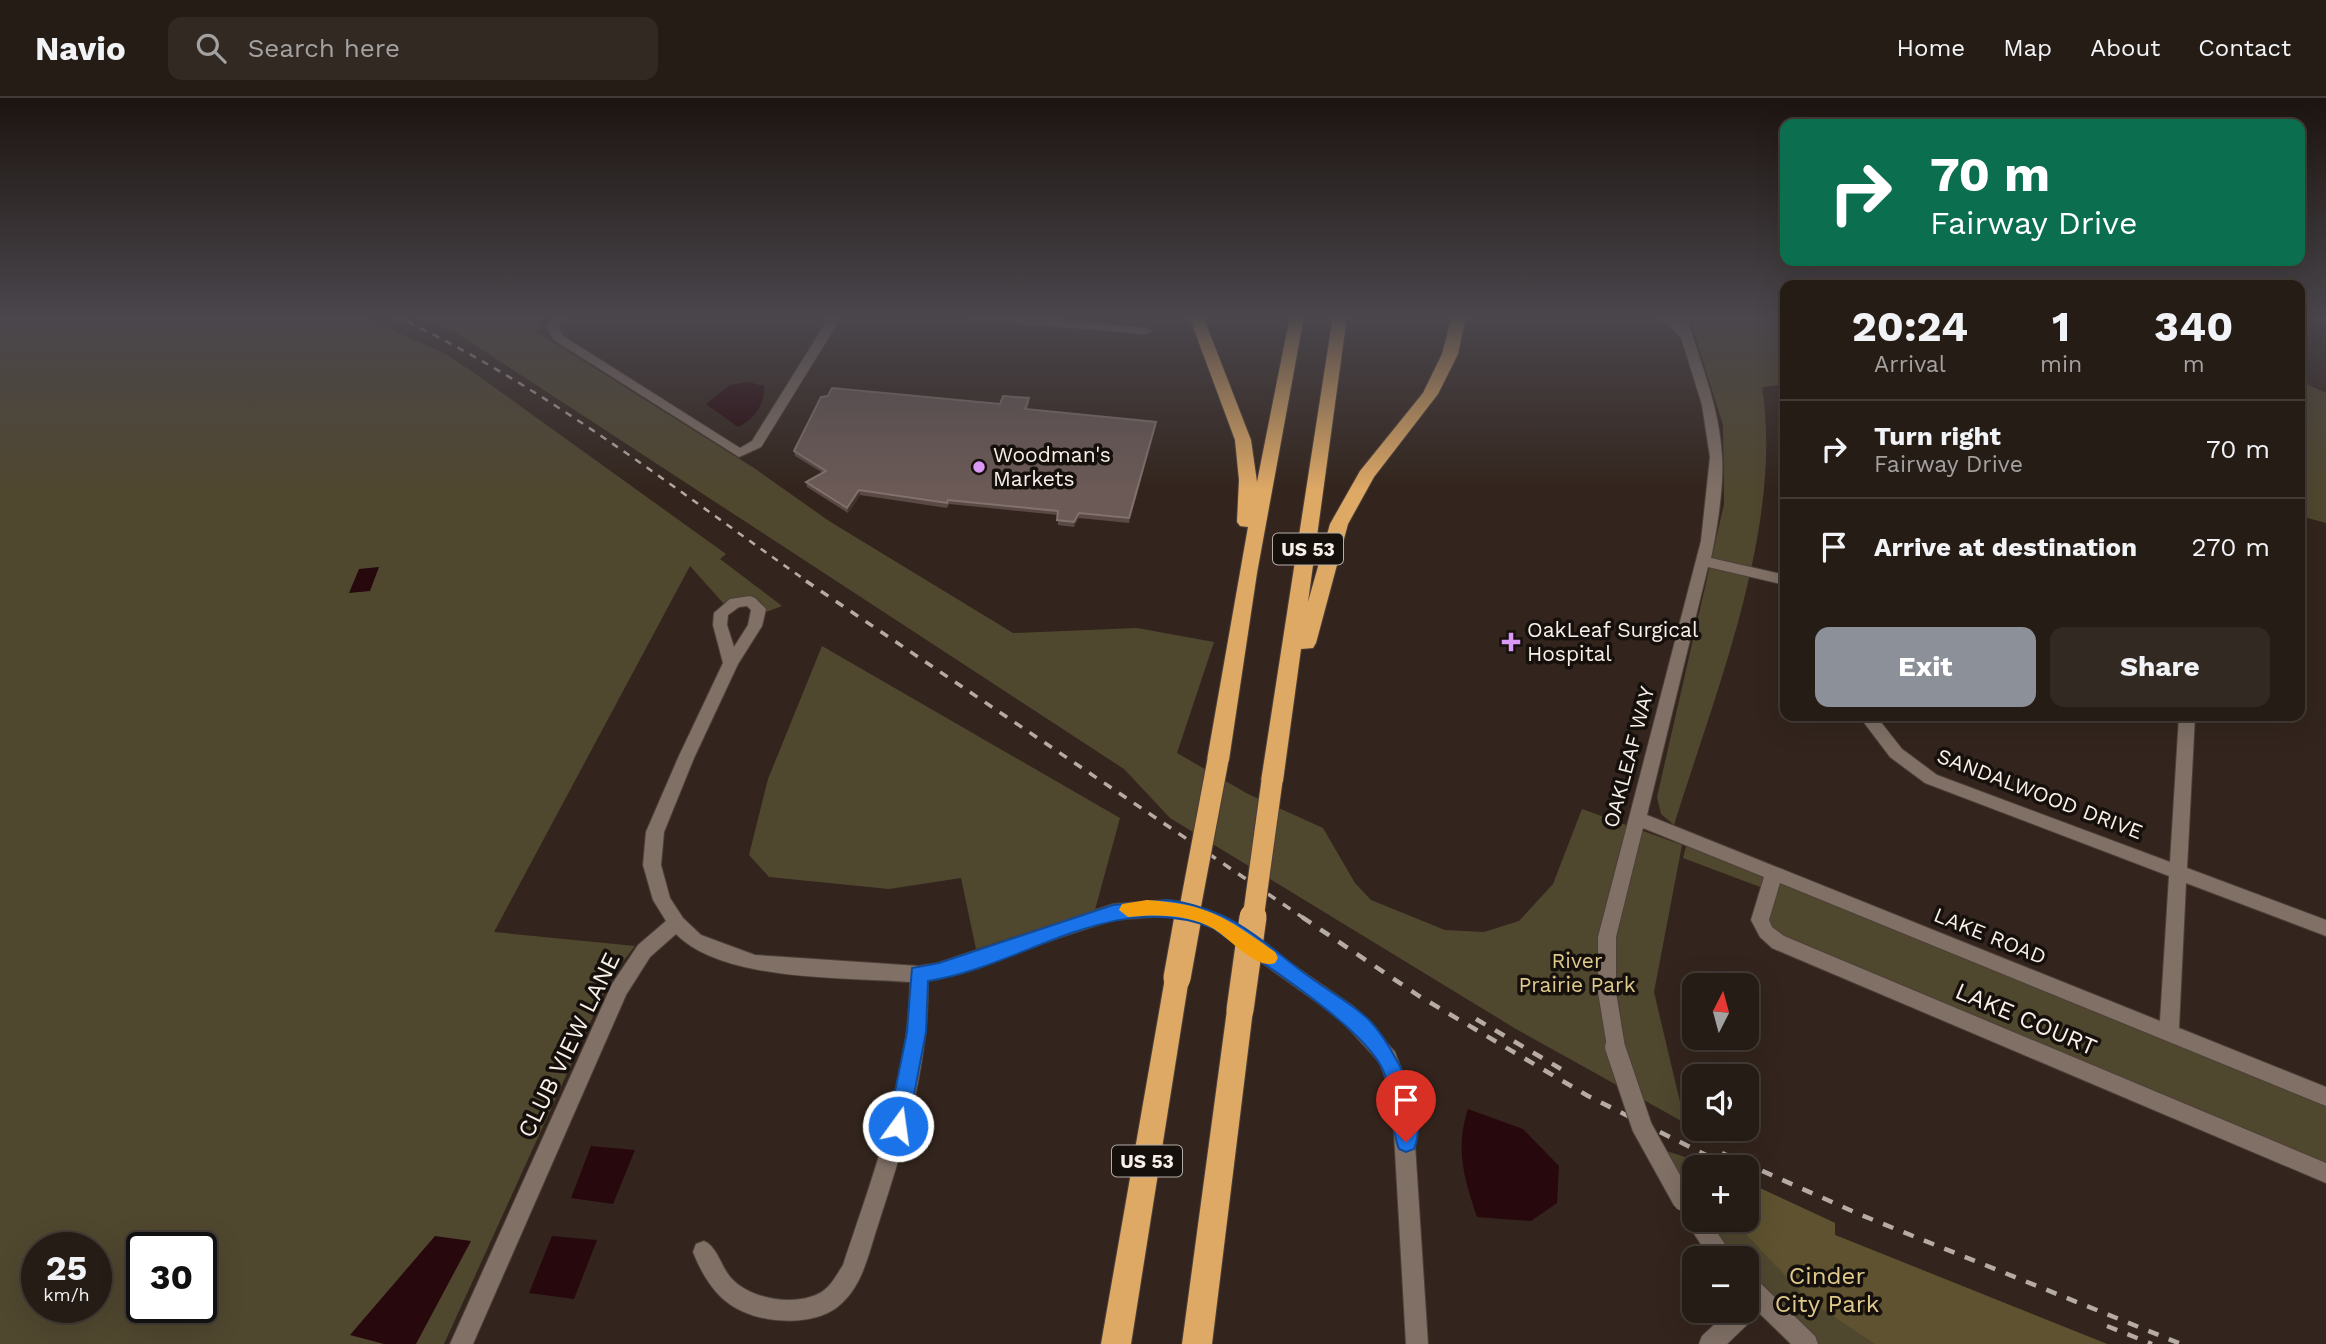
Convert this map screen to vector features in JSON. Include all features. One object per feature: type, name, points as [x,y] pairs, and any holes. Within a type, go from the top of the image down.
[{"type":"highway","points":[[1218,374],[1243,440],[1248,481],[1248,573]]},
{"type":"highway","name":"US 53","points":[[1116,1344],[1177,978],[1286,374]]},
{"type":"highway","name":"US 53","points":[[1197,1344],[1240,1010],[1332,374]]},
{"type":"highway","points":[[1287,695],[1306,644],[1339,524],[1366,475],[1430,394],[1440,374]]},
{"type":"street","points":[[612,374],[739,453],[757,444],[800,374]]},
{"type":"street","name":"OAKLEAF WAY","points":[[1682,1197],[1642,1127],[1615,1047],[1606,992],[1607,937],[1708,541],[1716,457],[1709,405],[1699,374]]},
{"type":"street","points":[[1703,561],[1780,579]]},
{"type":"street","points":[[732,663],[686,758],[656,832],[652,851],[654,880],[677,923],[695,941],[755,963],[919,974],[939,971],[1113,912],[1167,908],[1187,910],[1219,923],[1346,1012],[1388,1058],[1402,1098],[1418,1344]]},
{"type":"street","name":"SANDALWOOD DRIVE","points":[[1871,721],[1896,754],[1931,779],[2326,928]]},
{"type":"street","points":[[2168,1033],[2187,721]]},
{"type":"street","name":"LAKE ROAD","points":[[1637,818],[2326,1097]]},
{"type":"street","name":"LAKE COURT","points":[[1774,873],[1760,920],[1766,932],[1778,942],[2326,1173]]},
{"type":"street","name":"CLUB VIEW LANE","points":[[461,1344],[619,990],[644,951],[677,923]]},
{"type":"street","points":[[704,1252],[727,1291],[746,1302],[786,1309],[807,1309],[825,1302],[841,1290],[852,1271],[898,1126],[917,1032],[919,974]]},
{"type":"street","points":[[1759,1308],[1807,1344]]},
{"type":"street","points":[[1710,1344],[1729,1323]]},
{"type":"green space","points":[[0,374],[476,374],[726,554],[720,559],[782,606],[766,612],[761,602],[745,597],[723,603],[690,566],[494,932],[635,946],[611,977],[444,1344],[0,1344]]},
{"type":"green space","name":"River Prairie Park","points":[[520,374],[604,374],[754,468],[829,521],[1013,633],[1137,628],[1214,642],[1177,753],[1248,794],[1323,828],[1355,883],[1371,900],[1445,930],[1484,932],[1519,921],[1553,884],[1582,809],[1682,845],[1654,992],[1682,1110],[1682,1121],[1516,1029],[1170,818],[1124,769]]},
{"type":"green space","points":[[1707,374],[1780,374],[1780,385],[1762,387],[1766,440],[1763,496],[1755,552],[1742,609],[1674,825],[1661,814],[1657,797],[1724,504],[1723,425]]},
{"type":"green space","points":[[2305,383],[2326,393],[2326,523],[2305,517]]},
{"type":"green space","points":[[822,646],[1120,818],[1095,910],[976,949],[961,878],[889,889],[769,877],[749,855],[768,779]]},
{"type":"green space","points":[[1688,839],[2326,1090],[2326,1166],[1774,932],[1768,919],[1776,893],[1683,858]]},
{"type":"green space","points":[[1651,1146],[1682,1156],[1682,1196]]},
{"type":"green space","name":"Cinder City Park","points":[[1759,1188],[1835,1223],[1835,1235],[2107,1344],[1808,1344],[1759,1296],[1759,1246],[1718,1246],[1706,1232],[1759,1232]]},
{"type":"green space","name":"Cinder City Park","points":[[1759,1188],[1835,1223],[1835,1235],[2107,1344],[1875,1344],[1807,1299],[1744,1232],[1759,1232]]},
{"type":"shaded area","points":[[748,382],[764,386],[764,393],[754,416],[744,424],[738,427],[706,404],[730,385]]},
{"type":"shaded area","points":[[379,567],[370,591],[349,593],[359,569]]},
{"type":"shaded area","points":[[1468,1109],[1523,1129],[1559,1166],[1557,1203],[1531,1221],[1477,1217],[1463,1163],[1462,1137]]},
{"type":"shaded area","points":[[591,1146],[635,1150],[613,1204],[571,1198]]},
{"type":"shaded area","points":[[435,1236],[471,1241],[416,1344],[384,1344],[350,1335]]},
{"type":"shaded area","points":[[552,1236],[597,1240],[574,1299],[529,1293]]},
{"type":"building","name":"Woodman's Markets","points":[[832,388],[1000,404],[1003,396],[1029,398],[1025,409],[1156,422],[1129,518],[1079,513],[1074,522],[1057,520],[1058,511],[948,500],[947,503],[859,490],[847,508],[806,482],[826,471],[794,451],[821,397],[828,396]]},
{"type":"railway","points":[[504,374],[607,440],[808,582]]},
{"type":"railway","points":[[806,581],[1305,919]]},
{"type":"railway","points":[[1302,917],[1419,996],[1588,1096],[1706,1155]]},
{"type":"railway","points":[[1476,1019],[1561,1069]]},
{"type":"railway","points":[[1722,1153],[1861,1215],[2181,1344]]},
{"type":"railway","points":[[2107,1326],[2152,1344]]},
{"type":"slow traffic","points":[[1128,910],[1147,907],[1187,910],[1219,923],[1268,958]]},
{"type":"place","name":"Woodman's Markets","points":[[979,467]]},
{"type":"place","name":"OakLeaf Surgical Hospital","points":[[1511,642]]},
{"type":"route","points":[[898,1126],[917,1032],[919,974],[939,971],[1113,912],[1147,907],[1187,910],[1219,923],[1362,1026],[1388,1058],[1395,1076],[1402,1098],[1406,1142]]}]
